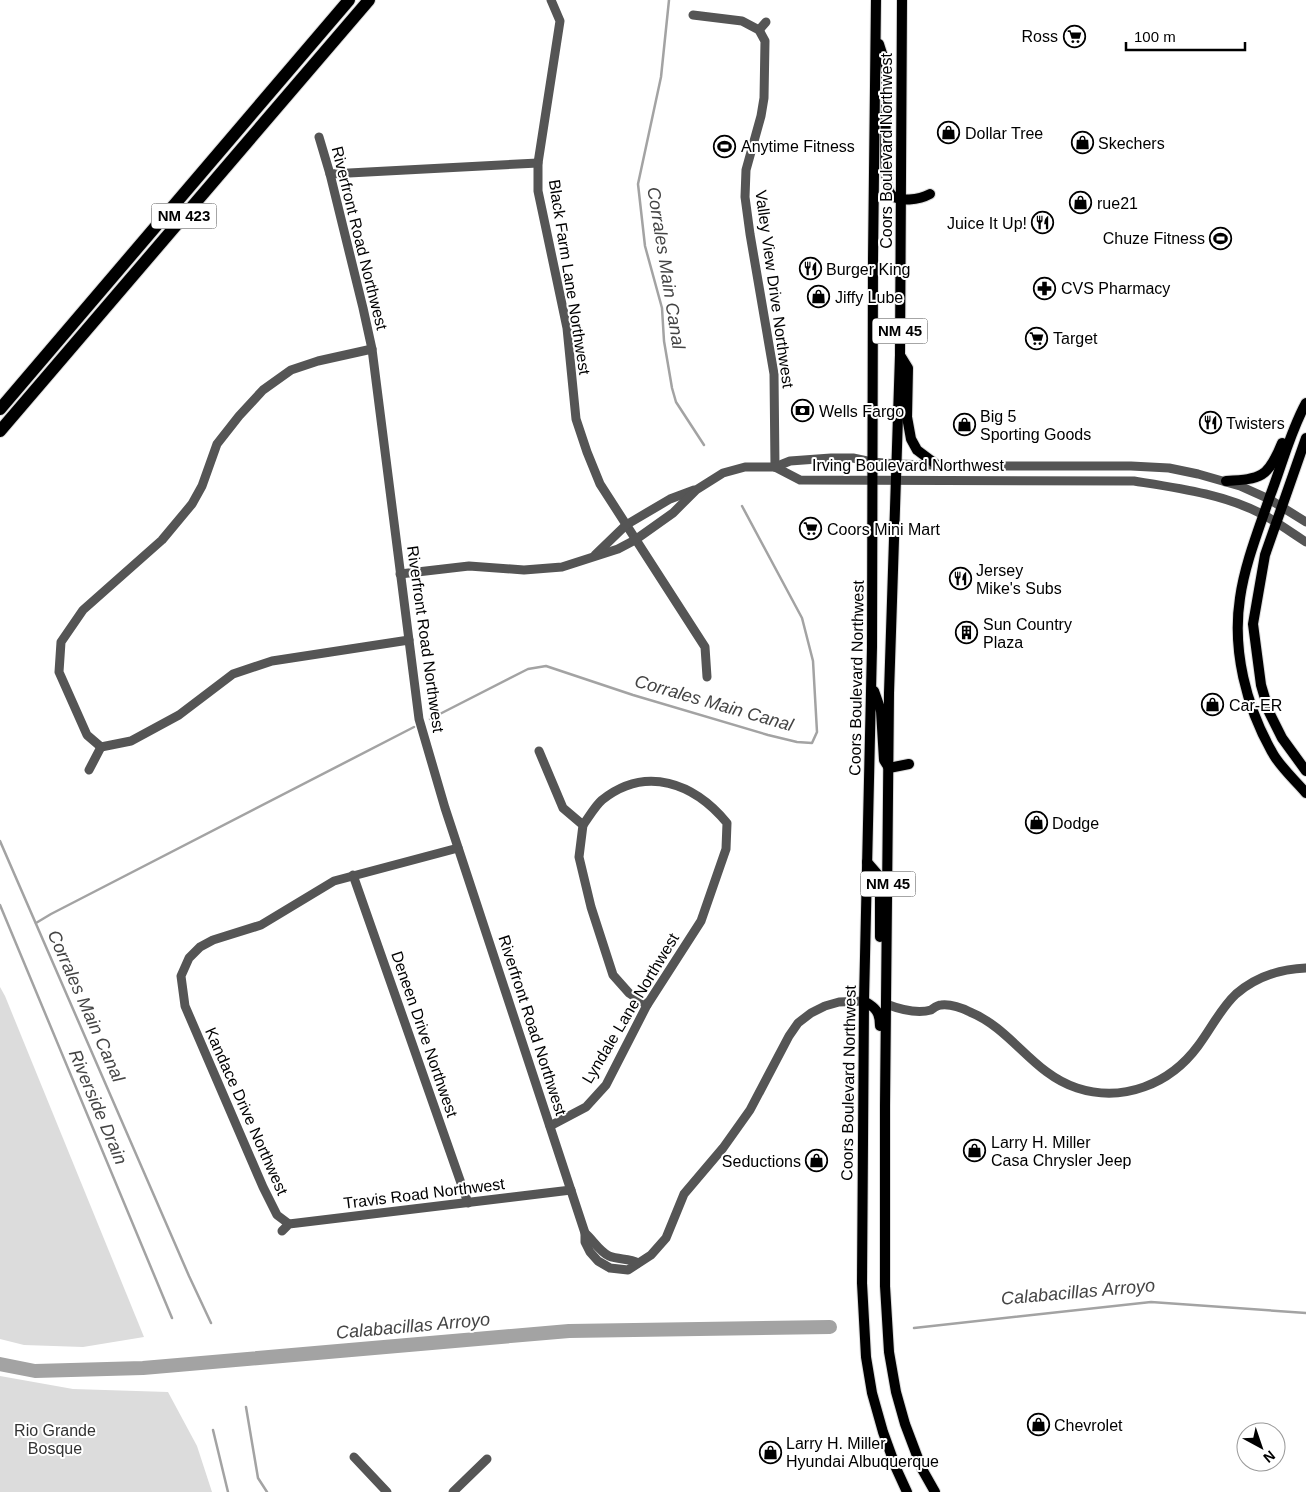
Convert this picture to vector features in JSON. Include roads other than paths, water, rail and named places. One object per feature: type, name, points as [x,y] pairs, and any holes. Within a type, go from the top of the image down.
[{"type":"highway","name":"NM 423","points":[[0,409],[349,0]]},
{"type":"highway","name":"NM 423","points":[[0,431],[369,0]]},
{"type":"main road","name":"Coors Boulevard Northwest","points":[[876,0],[871,682],[864,1000],[862,1284],[866,1357],[872,1393],[881,1426],[907,1492]]},
{"type":"main road","name":"Coors Boulevard Northwest","points":[[902,0],[900,355],[889,693],[885,1286],[889,1352],[896,1392],[905,1424],[922,1469],[935,1492]]},
{"type":"main road","points":[[876,38],[881,50],[886,74],[886,160],[888,185],[891,194],[901,199],[923,198],[930,194]]},
{"type":"main road","points":[[900,355],[908,368],[906,417],[911,439],[917,450],[937,465]]},
{"type":"main road","points":[[1226,481],[1252,479],[1270,468],[1276,459],[1293,415],[1306,396]]},
{"type":"main road","points":[[1306,404],[1295,426],[1263,515],[1246,570],[1240,598],[1238,627],[1240,656],[1252,708],[1273,753],[1306,793]]},
{"type":"main road","points":[[1306,438],[1264,555],[1253,624],[1261,685],[1269,712],[1282,738],[1306,771]]},
{"type":"main road","points":[[871,682],[881,711],[884,760],[889,768],[909,764]]},
{"type":"main road","points":[[867,862],[880,877],[880,983],[881,996],[886,1004]]},
{"type":"main road","points":[[864,1000],[877,1009],[880,1017],[880,1156],[885,1187]]},
{"type":"street","name":"Black Farm Lane Northwest","points":[[551,0],[560,21],[538,163],[538,191],[567,328],[576,418],[600,484],[705,647],[707,676]]},
{"type":"street","points":[[693,15],[742,21],[758,30],[766,22]]},
{"type":"street","name":"Valley View Drive Northwest","points":[[758,30],[766,46],[765,88],[761,116],[747,167],[745,197],[774,374],[775,467]]},
{"type":"street","name":"Riverfront Road Northwest","points":[[319,137],[364,308],[372,349],[419,718],[458,848],[571,1190],[587,1247],[598,1261],[610,1268],[628,1270],[638,1263]]},
{"type":"street","points":[[330,174],[538,163]]},
{"type":"street","points":[[101,747],[87,735],[59,672],[61,642],[83,610],[162,540],[192,504],[202,486],[217,444],[262,390],[291,370],[318,361],[372,349]]},
{"type":"street","name":"Irving Boulevard Northwest","points":[[775,467],[790,461],[831,458],[853,458],[897,464],[1145,466],[1184,471],[1226,481],[1269,499],[1306,522]]},
{"type":"street","points":[[400,574],[470,566],[540,569],[562,567],[618,549],[635,540],[673,513],[696,490],[716,476],[730,470],[745,467],[775,467]]},
{"type":"street","name":"Irving Boulevard Northwest","points":[[775,467],[800,480],[895,482],[1134,481],[1181,488],[1223,498],[1263,515],[1306,542]]},
{"type":"street","points":[[593,557],[626,525],[670,499],[696,490]]},
{"type":"street","points":[[101,747],[131,741],[179,715],[233,674],[272,661],[409,640]]},
{"type":"street","points":[[89,770],[101,747]]},
{"type":"street","points":[[539,751],[563,808],[583,825],[579,857],[591,907],[613,975],[629,992],[647,1005]]},
{"type":"street","name":"Lyndale Lane Northwest","points":[[550,1126],[586,1107],[606,1085],[647,1005],[701,921],[726,848],[727,823],[714,807],[677,784],[651,780],[627,785],[601,801],[583,825]]},
{"type":"street","name":"Kandace Drive Northwest","points":[[286,1227],[277,1215],[263,1187],[185,1006],[181,976],[189,958],[200,947],[213,940],[261,925],[334,881],[458,848]]},
{"type":"street","name":"Deneen Drive Northwest","points":[[353,875],[468,1203]]},
{"type":"street","points":[[886,1004],[909,1010],[928,1010],[939,1005],[962,1009],[989,1021],[1044,1071],[1063,1083],[1094,1092],[1127,1092],[1153,1084],[1168,1076],[1182,1065],[1200,1044],[1222,1010],[1246,987],[1276,972],[1306,968]]},
{"type":"street","points":[[584,1233],[604,1253],[617,1258],[638,1263],[651,1255],[662,1245],[684,1194],[716,1157],[744,1119],[798,1023],[810,1013],[826,1006],[839,1002],[864,1000]]},
{"type":"street","name":"Travis Road Northwest","points":[[286,1227],[571,1190]]},
{"type":"street","points":[[354,1458],[387,1492]]},
{"type":"street","points":[[454,1492],[487,1459]]},
{"type":"waterway","name":"Corrales Main Canal","points":[[669,0],[661,77],[638,184],[645,246],[662,308],[664,341],[672,388],[676,402],[704,445]]},
{"type":"waterway","name":"Corrales Main Canal","points":[[430,719],[528,669],[546,666],[633,695],[768,735],[797,742],[812,743],[817,732],[813,661],[802,618],[742,506]]},
{"type":"waterway","name":"Corrales Main Canal","points":[[36,923],[414,727]]},
{"type":"waterway","name":"Corrales Main Canal","points":[[0,841],[211,1323]]},
{"type":"waterway","name":"Riverside Drain","points":[[0,905],[172,1318]]},
{"type":"waterway","name":"Calabacillas Arroyo","points":[[914,1328],[1151,1302],[1306,1313]]},
{"type":"waterway","name":"Calabacillas Arroyo","points":[[0,1364],[35,1371],[143,1368],[569,1331],[830,1327]]},
{"type":"waterway","name":"Corrales Main Canal","points":[[246,1407],[258,1478],[267,1492]]},
{"type":"waterway","name":"Riverside Drain","points":[[213,1430],[228,1492]]},
{"type":"place","name":"Ross","points":[[1074,36]]},
{"type":"place","name":"Dollar Tree","points":[[949,133]]},
{"type":"place","name":"Skechers","points":[[1082,143]]},
{"type":"place","name":"Anytime Fitness","points":[[725,146]]},
{"type":"place","name":"rue21","points":[[1081,203]]},
{"type":"place","name":"Juice It Up!","points":[[1043,223]]},
{"type":"place","name":"Chuze Fitness","points":[[1221,238]]},
{"type":"place","name":"Burger King","points":[[810,269]]},
{"type":"place","name":"CVS Pharmacy","points":[[1045,288]]},
{"type":"place","name":"Jiffy Lube","points":[[819,297]]},
{"type":"place","name":"Target","points":[[1037,338]]},
{"type":"place","name":"Wells Fargo","points":[[803,411]]},
{"type":"place","name":"Twisters","points":[[1210,423]]},
{"type":"place","name":"Big 5 Sporting Goods","points":[[964,425]]},
{"type":"place","name":"Coors Mini Mart","points":[[811,529]]},
{"type":"place","name":"Jersey Mike's Subs","points":[[960,579]]},
{"type":"place","name":"Sun Country Plaza","points":[[967,633]]},
{"type":"place","name":"Car-ER","points":[[1213,705]]},
{"type":"place","name":"Dodge","points":[[1036,823]]},
{"type":"place","name":"Larry H. Miller Casa Chrysler Jeep","points":[[975,1151]]},
{"type":"place","name":"Seductions","points":[[817,1161]]},
{"type":"place","name":"Chevrolet","points":[[1038,1425]]},
{"type":"place","name":"Larry H. Miller Hyundai Albuquerque","points":[[770,1452]]},
{"type":"park label","name":"Rio Grande Bosque","points":[[55,1439]]}]
